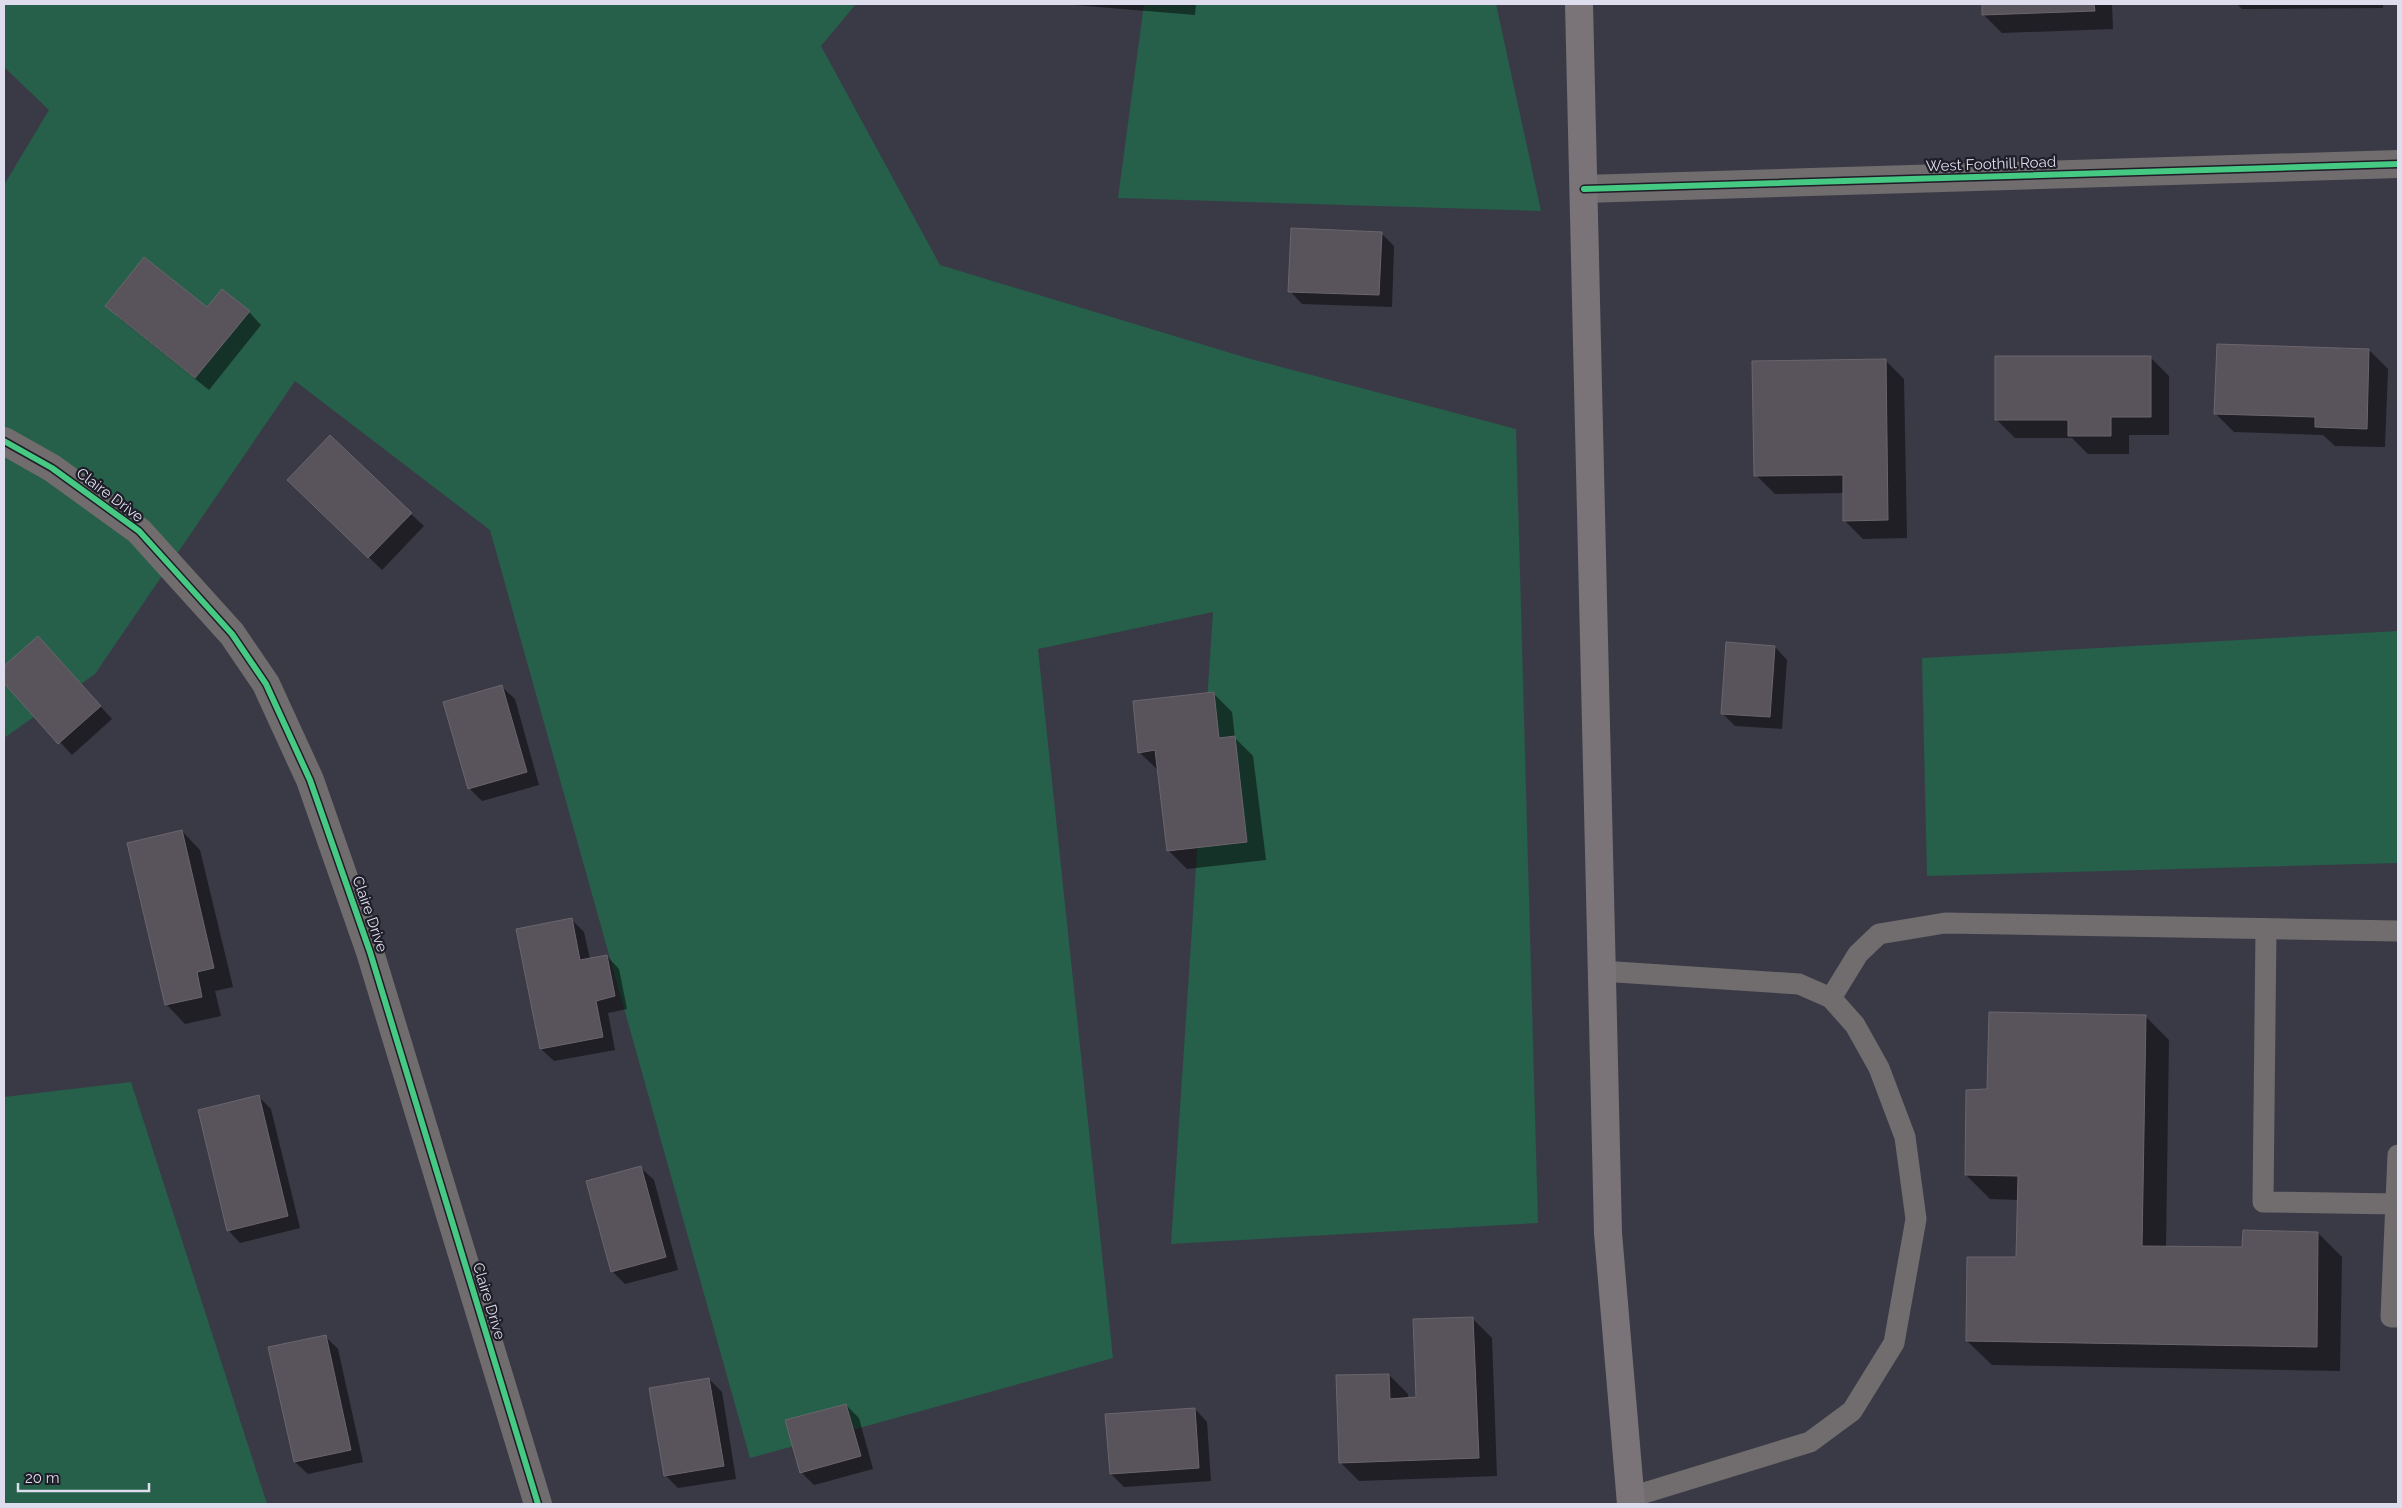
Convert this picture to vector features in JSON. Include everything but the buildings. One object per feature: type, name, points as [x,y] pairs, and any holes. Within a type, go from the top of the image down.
[{"type":"highway","points":[[1579,4],[1608,1233],[1631,1501]]},
{"type":"street","name":"West Foothill Road","points":[[1584,190],[2398,164]]},
{"type":"street","name":"Claire Drive","points":[[4,442],[52,468],[139,531],[232,634],[266,684],[310,780],[370,952],[538,1504]]},
{"type":"lane","points":[[1831,998],[1858,954],[1879,934],[1945,923],[2398,931]]},
{"type":"lane","points":[[2266,930],[2263,1202],[2396,1204]]},
{"type":"lane","points":[[1601,971],[1799,984],[1831,998],[1855,1025],[1879,1068],[1904,1137],[1916,1219],[1894,1343],[1852,1410],[1810,1442],[1631,1501]]},
{"type":"lane","points":[[2398,1155],[2391,1317],[2398,1317]]},
{"type":"green space","points":[[4,4],[856,4],[821,46],[940,265],[1247,358],[1516,429],[1538,1223],[1171,1244],[1213,612],[1038,649],[1113,1358],[750,1458],[490,530],[295,381],[95,674],[4,738],[4,185],[49,110],[4,67]]},
{"type":"green space","points":[[1144,4],[1496,4],[1541,211],[1118,198]]},
{"type":"green space","points":[[2398,631],[2398,863],[1927,876],[1922,658]]},
{"type":"green space","points":[[131,1082],[267,1504],[4,1504],[4,1097]]},
{"type":"cycle path","points":[[1584,189],[2398,164]]},
{"type":"cycle path","points":[[4,441],[52,468],[139,531],[232,634],[266,684],[310,780],[370,952],[538,1504]]}]
